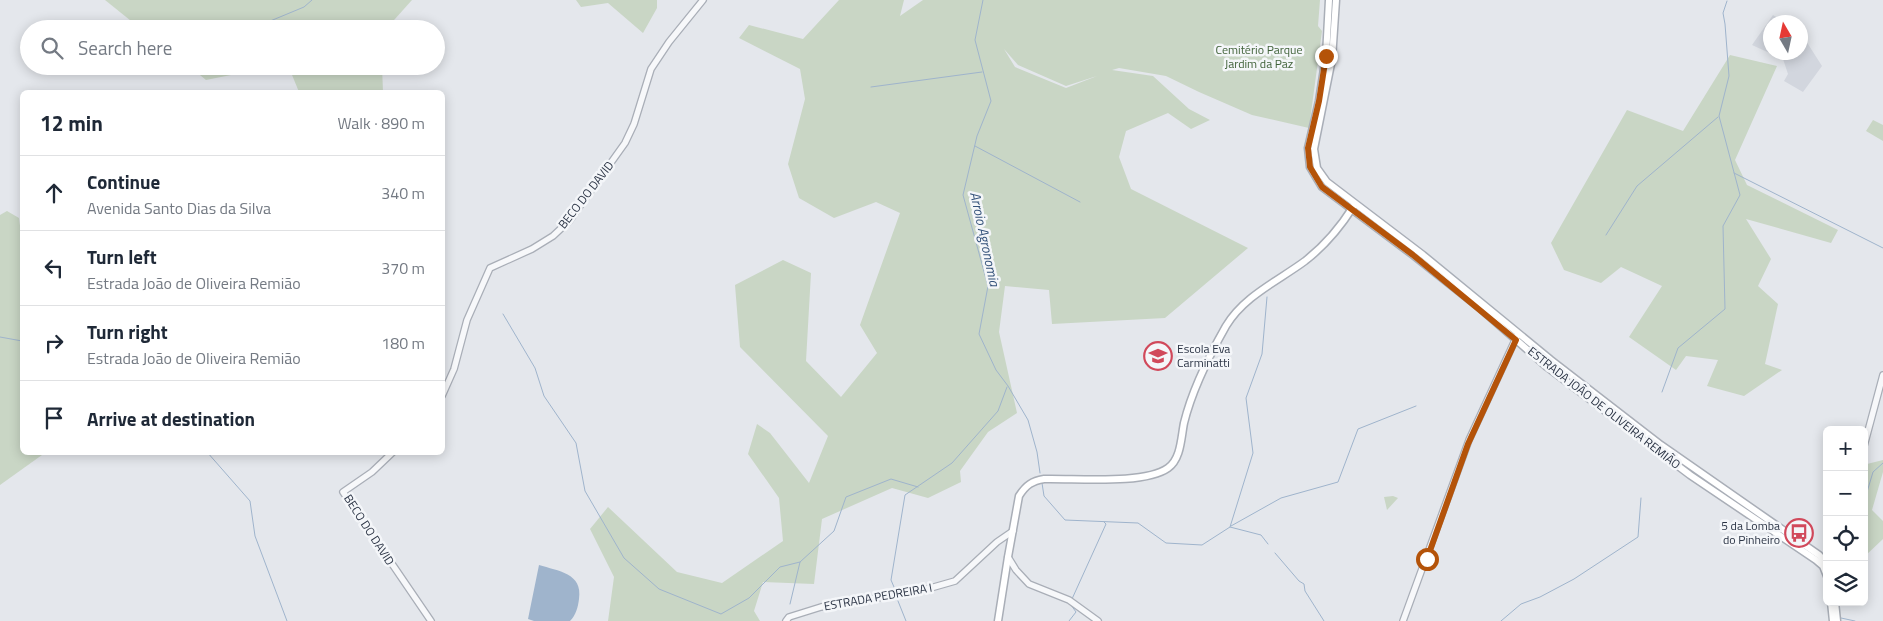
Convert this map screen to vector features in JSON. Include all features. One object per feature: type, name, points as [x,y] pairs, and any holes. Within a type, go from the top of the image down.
[{"type":"main road","name":"ESTRADA JOÃO DE OLIVEIRA REMIÃO","points":[[1329,0],[1326,56],[1319,101],[1308,148],[1308,159],[1314,176],[1322,187],[1353,207]]},
{"type":"main road","name":"ESTRADA JOÃO DE OLIVEIRA REMIÃO","points":[[1336,0],[1332,59],[1315,142],[1317,168],[1327,182],[1353,207],[1707,488],[1823,561]]},
{"type":"main road","points":[[1327,19],[1336,21]]},
{"type":"main road","points":[[1327,30],[1335,31]]},
{"type":"main road","points":[[998,621],[1019,496],[1027,485],[1044,479],[1135,479],[1160,473],[1170,468],[1177,459],[1186,414],[1192,396],[1227,325],[1245,302],[1314,253],[1353,207]]},
{"type":"main road","name":"ESTRADA JOÃO DE OLIVEIRA REMIÃO","points":[[1549,364],[1819,555],[1824,561]]},
{"type":"main road","points":[[1707,488],[1710,486],[1711,480]]},
{"type":"main road","points":[[1831,606],[1832,621]]},
{"type":"main road","points":[[1836,606],[1838,621]]},
{"type":"street","name":"BECO DO DAVID","points":[[445,389],[454,368],[467,320],[490,268],[532,249],[552,236],[570,220],[625,143],[634,124],[651,69],[669,42],[703,0]]},
{"type":"street","points":[[1403,621],[1468,444],[1517,336]]},
{"type":"street","points":[[1868,434],[1883,375]]},
{"type":"street","name":"BECO DO DAVID","points":[[391,455],[372,472],[343,492],[431,621]]},
{"type":"street","name":"ESTRADA PEDREIRA I","points":[[786,621],[789,617],[821,607],[920,591],[955,581],[997,542],[1013,531]]},
{"type":"street","points":[[1008,557],[1028,584],[1069,600],[1098,621]]},
{"type":"shaded area","points":[[1763,29],[1763,50],[1752,45]]},
{"type":"shaded area","points":[[1808,44],[1822,66],[1803,92],[1784,81],[1788,74],[1783,60],[1808,60]]},
{"type":"green space","points":[[105,0],[412,0],[394,20],[130,20]]},
{"type":"green space","points":[[576,0],[657,0],[657,8],[643,33],[608,3],[581,7]]},
{"type":"green space","name":"Cemitério Parque Jardim da Paz","points":[[839,0],[904,0],[900,16],[923,0],[1320,0],[1318,26],[1322,31],[1309,128],[1252,115],[1166,76],[1119,68],[1112,70],[1153,76],[1189,109],[1210,120],[1191,129],[1168,113],[1126,131],[1119,157],[1131,189],[1248,248],[1165,318],[1052,324],[1049,290],[1005,286],[999,332],[1017,413],[988,432],[960,471],[961,482],[928,498],[892,488],[822,519],[814,584],[763,582],[754,611],[760,621],[608,621],[614,577],[590,529],[608,507],[677,572],[722,583],[783,541],[779,498],[748,454],[757,424],[770,433],[809,483],[828,436],[740,347],[735,285],[783,260],[811,273],[806,361],[841,397],[877,353],[860,325],[900,213],[876,202],[834,218],[799,198],[788,164],[805,99],[800,69],[739,38],[749,25],[803,39]],"holes":[[[1004,49],[1018,65],[1066,86],[1097,76],[1066,88],[1015,67]]]},
{"type":"green space","points":[[1730,55],[1777,66],[1735,160],[1747,185],[1838,230],[1831,243],[1746,219],[1771,259],[1758,286],[1778,304],[1765,364],[1782,370],[1744,396],[1707,386],[1718,360],[1686,356],[1676,370],[1629,337],[1662,286],[1621,267],[1601,283],[1564,270],[1551,243],[1627,110],[1683,131]]},
{"type":"green space","points":[[200,75],[231,75],[206,80]]},
{"type":"green space","points":[[292,75],[382,75],[383,90],[298,90]]},
{"type":"green space","points":[[1873,120],[1883,125],[1883,141],[1866,131]]},
{"type":"green space","points":[[7,211],[19,218],[20,226],[20,455],[42,455],[0,485],[0,215]]},
{"type":"green space","points":[[1883,460],[1883,472],[1872,510],[1883,521],[1883,539],[1868,553],[1868,471],[1868,464]]},
{"type":"green space","points":[[1393,496],[1398,498],[1387,510],[1384,497]]},
{"type":"water","points":[[539,565],[568,574],[577,584],[579,590],[578,605],[570,621],[534,621],[528,619]]},
{"type":"waterway","points":[[273,20],[304,7],[312,0]]},
{"type":"waterway","name":"Arroio Agronomia","points":[[983,0],[975,40],[991,101],[977,136],[963,195],[988,286],[979,334],[996,370],[1028,420],[1037,452],[1040,473]]},
{"type":"waterway","points":[[1662,392],[1678,348],[1725,309],[1723,226],[1740,195],[1719,116],[1729,76],[1723,13],[1727,1]]},
{"type":"waterway","points":[[871,87],[982,72]]},
{"type":"waterway","points":[[1606,235],[1637,186],[1718,117]]},
{"type":"waterway","points":[[975,146],[1080,202]]},
{"type":"waterway","points":[[1734,173],[1883,248]]},
{"type":"waterway","points":[[1230,527],[1253,453],[1246,398],[1262,354],[1267,297]]},
{"type":"waterway","points":[[503,314],[535,368],[544,396],[576,443],[585,491],[624,558],[659,589],[721,614],[749,598],[780,567],[800,562]]},
{"type":"waterway","points":[[0,337],[20,341]]},
{"type":"waterway","points":[[894,587],[891,580],[905,495],[952,463],[998,411],[1007,387]]},
{"type":"waterway","points":[[1231,526],[1281,498],[1338,482],[1358,429],[1416,406]]},
{"type":"waterway","points":[[210,455],[250,501],[255,536],[287,621]]},
{"type":"waterway","points":[[1868,489],[1873,472],[1883,463]]},
{"type":"waterway","points":[[790,604],[800,562],[834,531],[846,497],[891,479],[918,487]]},
{"type":"waterway","name":"Arroio Agronomia","points":[[1042,483],[1044,496],[1065,520],[1138,523],[1166,543],[1202,545],[1230,527],[1261,535],[1268,544]]},
{"type":"waterway","points":[[1501,621],[1521,604],[1540,597],[1574,579],[1638,537],[1641,498]]},
{"type":"waterway","points":[[1072,599],[1106,524],[1104,522]]},
{"type":"waterway","name":"Arroio Agronomia","points":[[1275,553],[1299,581],[1304,584],[1305,591],[1324,621]]},
{"type":"waterway","points":[[898,601],[906,621]]},
{"type":"waterway","points":[[1069,621],[1076,612],[1071,605]]},
{"type":"waterway","points":[[1841,618],[1855,621]]},
{"type":"place","name":"Escola Eva Carminatti","points":[[1158,356]]},
{"type":"place","name":"5 da Lomba do Pinheiro","points":[[1799,533]]},
{"type":"route","points":[[1326,56],[1319,101],[1308,148],[1308,159],[1314,176],[1322,187],[1413,255],[1481,309],[1516,340],[1468,444],[1427,559]]}]
